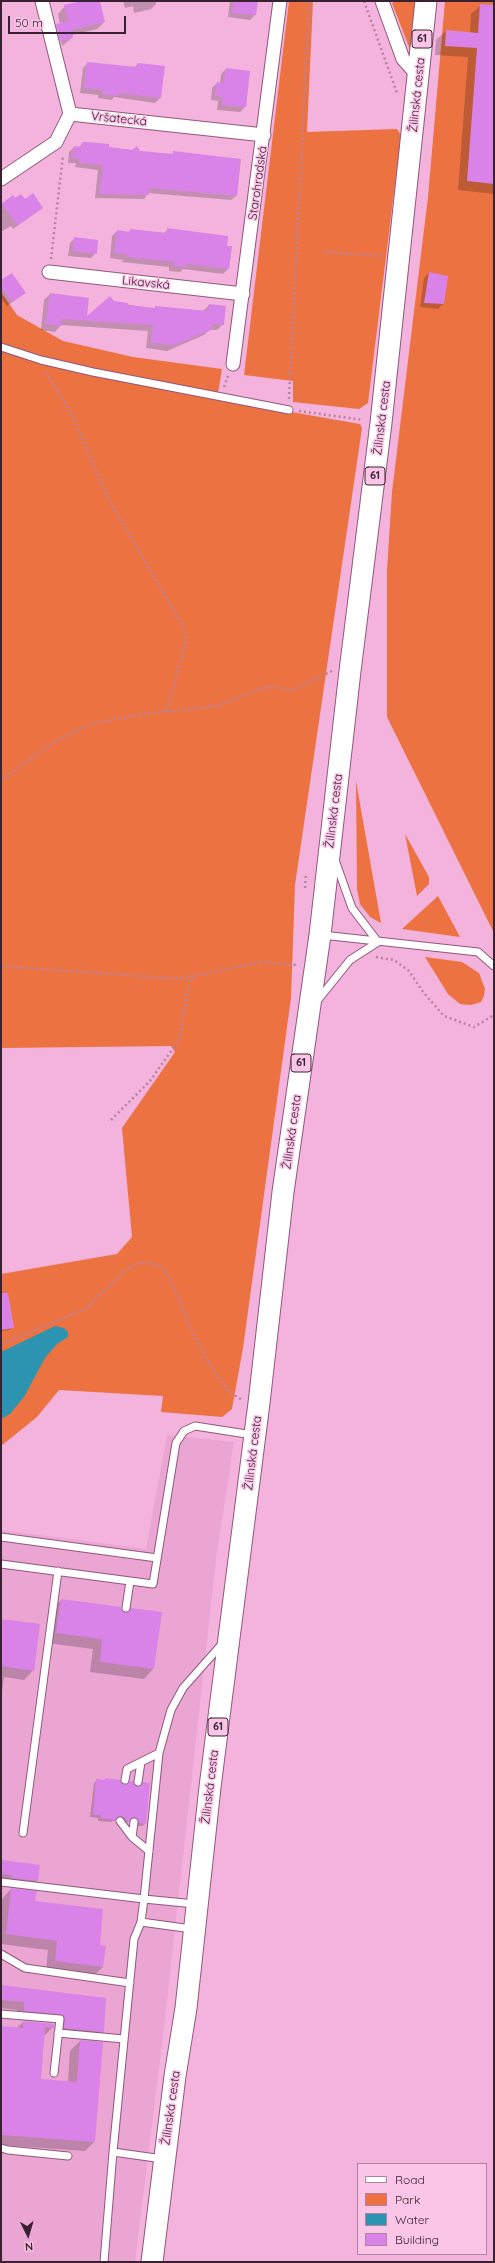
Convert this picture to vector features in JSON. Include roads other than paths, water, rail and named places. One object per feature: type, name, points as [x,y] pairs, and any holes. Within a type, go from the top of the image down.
[{"type":"main road","name":"Žilinská cesta","points":[[152,2262],[198,1904],[210,1787],[255,1436],[283,1192],[320,935],[350,671],[381,423],[426,1]]},
{"type":"street","points":[[1,179],[56,142],[70,114],[42,1]]},
{"type":"street","name":"Starohradská","points":[[233,364],[264,135],[280,1]]},
{"type":"street","points":[[382,1],[403,59],[419,77]]},
{"type":"street","name":"Vršatecká","points":[[70,114],[264,135]]},
{"type":"street","name":"Likavská","points":[[49,272],[243,294]]},
{"type":"lane","points":[[1,347],[41,360],[289,410]]},
{"type":"lane","points":[[330,845],[352,908],[378,942]]},
{"type":"lane","points":[[320,935],[478,952],[494,966]]},
{"type":"lane","points":[[308,1014],[328,986],[350,960],[378,942]]},
{"type":"lane","points":[[2,1564],[153,1584],[176,1444],[184,1431],[195,1426],[255,1436]]},
{"type":"lane","points":[[1,1537],[157,1558]]},
{"type":"lane","points":[[23,1833],[58,1571]]},
{"type":"lane","points":[[126,1608],[130,1580]]},
{"type":"lane","points":[[104,2262],[113,2152],[134,1939],[141,1922],[159,1754],[171,1710],[184,1688],[229,1637]]},
{"type":"lane","points":[[125,1780],[127,1769],[159,1754]]},
{"type":"lane","points":[[138,1782],[141,1762]]},
{"type":"lane","points":[[120,1821],[132,1837],[149,1851]]},
{"type":"lane","points":[[132,1837],[134,1822]]},
{"type":"lane","points":[[1,1882],[198,1904]]},
{"type":"lane","points":[[141,1922],[194,1929]]},
{"type":"lane","points":[[1,1954],[25,1968],[130,1983]]},
{"type":"lane","points":[[1,2014],[60,2019],[54,2073]]},
{"type":"lane","points":[[58,2033],[124,2039]]},
{"type":"lane","points":[[1,2148],[68,2156]]},
{"type":"lane","points":[[113,2152],[164,2160]]},
{"type":"water","points":[[55,1326],[64,1328],[68,1332],[68,1337],[57,1344],[45,1358],[24,1397],[10,1414],[1,1419],[1,1352]]}]
